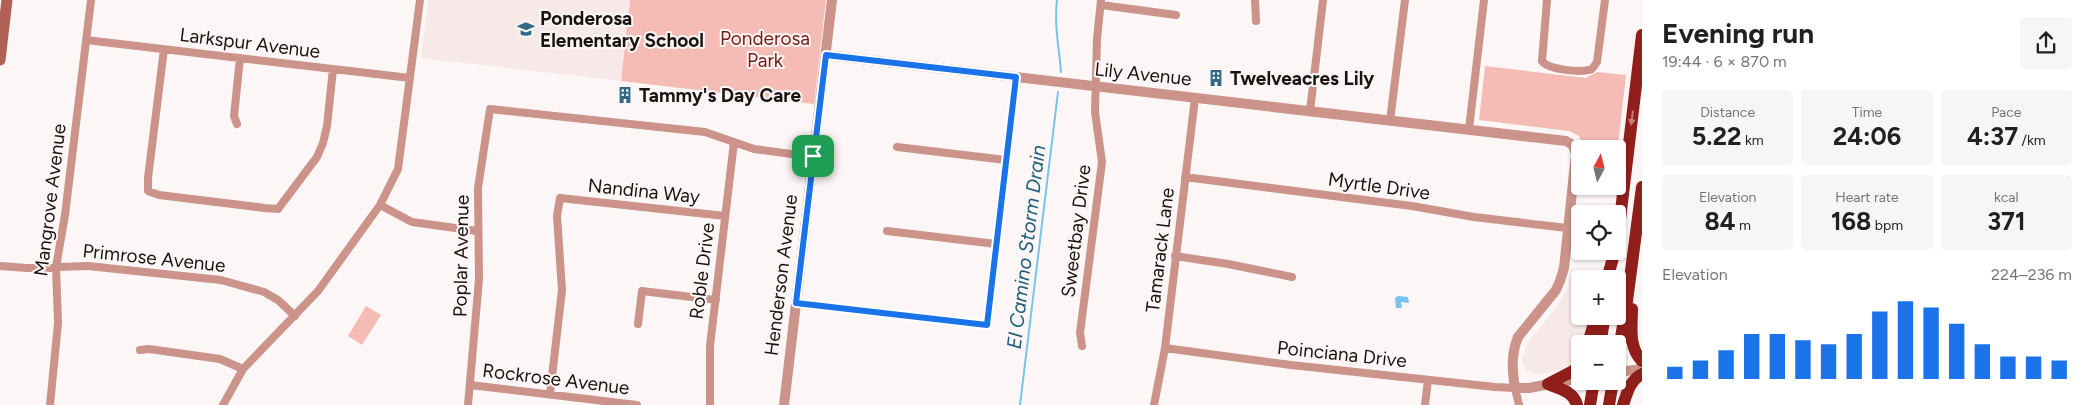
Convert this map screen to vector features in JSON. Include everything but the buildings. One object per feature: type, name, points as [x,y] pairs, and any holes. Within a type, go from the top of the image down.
[{"type":"highway","points":[[1622,205],[1642,35]]},
{"type":"highway","points":[[1621,335],[1642,187]]},
{"type":"highway","points":[[1635,245],[1632,346],[1642,361]]},
{"type":"highway","points":[[1548,384],[1571,372]]},
{"type":"highway","points":[[1623,405],[1630,386],[1636,377],[1642,374]]},
{"type":"highway","points":[[1548,384],[1569,392],[1575,398],[1577,405]]},
{"type":"highway","points":[[1590,405],[1592,390]]},
{"type":"highway","points":[[1609,405],[1612,390]]},
{"type":"main road","points":[[0,60],[7,0]]},
{"type":"street","name":"Mangrove Avenue","points":[[50,405],[58,323],[56,267],[65,215],[91,0]]},
{"type":"street","points":[[224,405],[243,368],[318,291],[380,204],[398,169],[420,0]]},
{"type":"street","name":"Henderson Avenue","points":[[784,405],[832,0]]},
{"type":"street","points":[[1255,0],[1256,21]]},
{"type":"street","points":[[1310,111],[1322,0]]},
{"type":"street","points":[[1390,121],[1405,0]]},
{"type":"street","points":[[1469,129],[1484,0]]},
{"type":"street","points":[[1547,0],[1542,61],[1547,66],[1586,71],[1592,70],[1596,65],[1605,0]]},
{"type":"street","points":[[1101,2],[1176,15]]},
{"type":"street","name":"Sweetbay Drive","points":[[1082,346],[1080,333],[1102,162],[1095,112],[1097,39],[1101,2]]},
{"type":"street","name":"Larkspur Avenue","points":[[86,40],[410,78]]},
{"type":"street","points":[[164,49],[148,178],[148,191],[159,195],[278,208],[317,157],[323,143],[327,126],[333,69]]},
{"type":"street","name":"Lily Avenue","points":[[826,55],[1566,141],[1573,145],[1576,154],[1567,228]]},
{"type":"street","points":[[237,124],[234,116],[240,58]]},
{"type":"street","points":[[796,303],[987,325],[1016,77]]},
{"type":"street","name":"Tamarack Lane","points":[[1154,405],[1165,348],[1195,98]]},
{"type":"street","name":"Poplar Avenue","points":[[468,405],[479,279],[478,188],[490,109],[705,132],[734,142]]},
{"type":"street","points":[[734,142],[754,149],[813,156]]},
{"type":"street","name":"Roble Drive","points":[[710,405],[710,346],[734,142]]},
{"type":"street","points":[[897,147],[1006,160]]},
{"type":"street","name":"Myrtle Drive","points":[[1185,176],[1412,206],[1474,217],[1567,228]]},
{"type":"street","name":"Nandina Way","points":[[550,394],[562,290],[558,216],[560,198],[725,216]]},
{"type":"street","points":[[380,204],[412,222],[478,230]]},
{"type":"street","points":[[1519,405],[1512,364],[1515,345],[1524,329],[1556,290],[1564,268],[1567,228]]},
{"type":"street","points":[[887,231],[996,244]]},
{"type":"street","points":[[1175,256],[1292,277]]},
{"type":"street","name":"Primrose Avenue","points":[[0,266],[27,268],[88,266],[222,280],[264,292],[278,300],[294,316]]},
{"type":"street","points":[[638,324],[642,292],[716,300]]},
{"type":"street","name":"Poinciana Drive","points":[[1165,348],[1291,366],[1515,388]]},
{"type":"street","points":[[140,350],[149,349],[220,359],[243,368]]},
{"type":"street","points":[[1626,371],[1642,369]]},
{"type":"street","points":[[1425,405],[1428,380]]},
{"type":"street","points":[[1515,388],[1529,388],[1571,380]]},
{"type":"street","name":"Rockrose Avenue","points":[[470,385],[637,405]]},
{"type":"shaded area","name":"Ponderosa Elementary School","points":[[428,0],[630,0],[621,81],[421,58]]},
{"type":"shaded area","points":[[1571,274],[1571,325],[1589,325],[1586,335],[1571,335],[1571,367],[1537,374],[1526,370],[1521,360],[1527,344],[1559,303],[1568,287]]},
{"type":"green space","name":"Ponderosa Park","points":[[630,0],[826,0],[814,104],[621,81]]},
{"type":"green space","points":[[1485,66],[1586,78],[1597,72],[1626,75],[1619,140],[1581,140],[1579,136],[1569,131],[1479,120]]},
{"type":"green space","points":[[366,306],[381,315],[362,345],[348,336]]},
{"type":"water","points":[[1398,296],[1408,297],[1409,303],[1401,302],[1402,308],[1396,308],[1395,298]]},
{"type":"waterway","name":"El Camino Storm Drain","points":[[1057,0],[1056,27],[1061,72]]},
{"type":"waterway","name":"El Camino Storm Drain","points":[[1020,405],[1058,92]]},
{"type":"place","name":"Ponderosa Elementary School","points":[[526,29]]},
{"type":"place","name":"Twelveacres Lily","points":[[1216,78]]},
{"type":"place","name":"Tammy's Day Care","points":[[625,95]]},
{"type":"route","points":[[826,55],[1016,77],[987,325],[796,303],[813,156],[826,55]]}]
